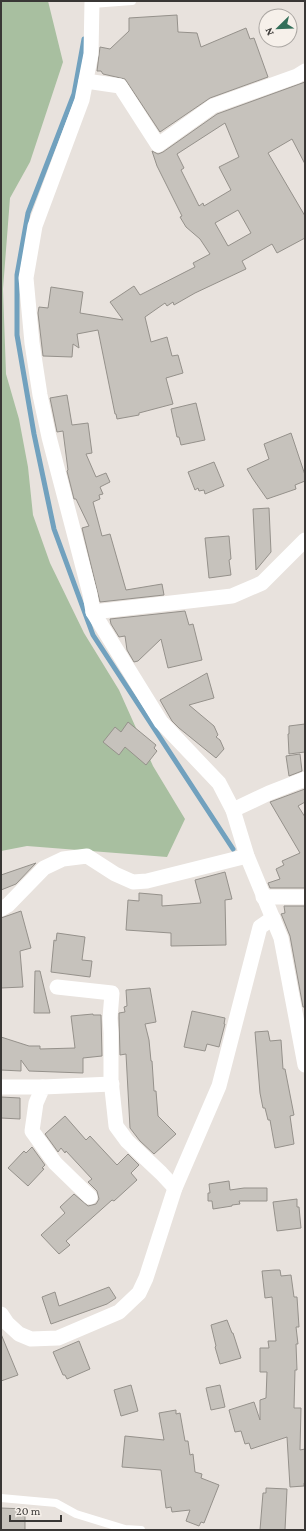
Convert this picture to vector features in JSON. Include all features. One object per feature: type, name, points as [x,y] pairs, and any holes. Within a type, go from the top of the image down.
[{"type":"street","points":[[92,3],[91,54],[82,100],[35,226],[26,278],[32,343],[40,396],[49,437],[90,594],[93,612],[161,722],[219,783],[233,810],[247,856],[281,938],[305,1065]]},
{"type":"street","points":[[86,81],[120,86],[158,144],[213,106],[297,76],[305,71]]},
{"type":"street","points":[[93,612],[232,596],[262,583],[305,540]]},
{"type":"street","points":[[233,810],[269,793],[305,779]]},
{"type":"street","points":[[1,909],[8,905],[44,868],[63,859],[87,856],[115,874],[133,882],[147,881],[247,856]]},
{"type":"street","points":[[263,897],[305,897]]},
{"type":"street","points":[[1,1314],[7,1323],[19,1334],[31,1339],[58,1338],[119,1312],[139,1293],[175,1188],[219,1086],[260,927],[273,918]]},
{"type":"street","points":[[57,987],[112,993],[110,1018],[112,1033],[112,1084],[116,1126],[127,1141],[175,1188]]},
{"type":"street","points":[[1,1087],[112,1084]]},
{"type":"street","points":[[42,1087],[36,1103],[32,1131],[55,1163],[90,1197]]},
{"type":"lane","points":[[92,3],[132,1]]},
{"type":"lane","points":[[1,1498],[56,1503],[76,1514],[125,1529],[141,1530]]},
{"type":"green space","points":[[1,1],[48,1],[63,62],[30,162],[10,198],[3,289],[6,374],[19,419],[28,467],[33,515],[50,563],[84,633],[119,690],[153,766],[185,819],[167,857],[27,846],[1,851]]},
{"type":"building","points":[[177,15],[178,32],[197,33],[201,47],[246,28],[250,39],[254,38],[268,77],[210,98],[160,132],[125,79],[103,74],[101,71],[97,71],[100,47],[110,49],[129,31],[129,18]]},
{"type":"building","points":[[305,82],[305,164],[292,139],[268,153],[305,216],[305,238],[277,253],[272,244],[242,261],[246,269],[195,293],[174,305],[173,302],[167,306],[165,303],[145,317],[151,342],[167,337],[172,356],[178,355],[183,373],[166,378],[173,404],[139,413],[139,415],[117,419],[98,330],[77,334],[79,348],[73,344],[72,357],[43,356],[38,313],[39,307],[48,308],[51,287],[83,292],[80,313],[123,320],[110,302],[134,286],[140,295],[195,267],[193,263],[210,254],[200,239],[186,227],[180,217],[182,216],[157,166],[152,151],[158,154],[163,152],[217,114]],"holes":[[[225,123],[239,157],[219,167],[231,190],[204,206],[203,203],[199,206],[181,170],[184,168],[177,154]],[[238,210],[251,233],[228,246],[215,223]]]},
{"type":"building","points":[[67,395],[72,425],[88,423],[92,453],[86,454],[96,477],[106,473],[110,482],[100,487],[103,494],[99,495],[100,499],[93,502],[102,536],[110,534],[126,590],[162,584],[164,595],[100,602],[82,528],[89,526],[76,499],[74,499],[67,471],[63,431],[57,432],[50,398]]},
{"type":"building","points":[[196,403],[205,440],[181,445],[179,437],[177,437],[171,409]]},
{"type":"building","points":[[291,433],[305,475],[305,481],[295,485],[296,489],[267,499],[247,469],[269,459],[264,444]]},
{"type":"building","points":[[214,462],[224,486],[205,494],[204,490],[199,491],[198,488],[195,490],[188,472]]},
{"type":"building","points":[[269,508],[271,552],[256,570],[253,509]]},
{"type":"building","points":[[229,536],[231,559],[229,560],[231,575],[209,578],[205,538]]},
{"type":"building","points":[[185,611],[189,625],[193,624],[202,660],[168,668],[161,639],[138,661],[134,662],[127,650],[125,636],[119,637],[111,624],[110,619]]},
{"type":"building","points":[[207,673],[214,698],[189,705],[214,726],[218,735],[216,737],[220,740],[224,749],[216,758],[172,721],[160,700]]},
{"type":"building","points":[[128,722],[156,745],[154,748],[157,751],[146,765],[125,747],[119,755],[103,742],[115,727],[121,732]]},
{"type":"building","points":[[305,724],[305,752],[289,754],[289,726]]},
{"type":"building","points":[[300,754],[302,771],[289,776],[286,756]]},
{"type":"building","points":[[305,789],[305,802],[298,806],[305,817],[305,888],[270,888],[268,883],[280,879],[276,869],[284,865],[282,861],[300,853],[270,802]]},
{"type":"building","points":[[36,863],[16,884],[1,890],[1,875]]},
{"type":"building","points":[[225,872],[232,899],[225,900],[226,945],[171,946],[171,933],[126,930],[128,900],[139,901],[139,893],[162,895],[162,906],[201,903],[195,880]]},
{"type":"building","points":[[284,906],[305,906],[305,1007],[303,1007],[290,936],[281,914],[285,913]]},
{"type":"building","points":[[21,911],[31,948],[20,951],[23,987],[1,988],[1,918]]},
{"type":"building","points":[[57,933],[85,937],[82,960],[92,961],[90,977],[51,972],[54,940],[56,941]]},
{"type":"building","points":[[35,971],[40,971],[50,1013],[34,1013]]},
{"type":"building","points":[[150,988],[156,1022],[145,1024],[152,1061],[154,1091],[156,1091],[158,1116],[176,1134],[154,1154],[140,1141],[130,1128],[126,1054],[120,1055],[119,1018],[119,1013],[125,1012],[124,1007],[127,1006],[126,990]]},
{"type":"building","points":[[192,1011],[225,1018],[225,1024],[219,1047],[207,1044],[205,1051],[184,1047]]},
{"type":"building","points":[[93,1014],[101,1015],[102,1056],[83,1058],[83,1073],[29,1071],[21,1060],[21,1071],[1,1070],[1,1037],[29,1046],[40,1046],[40,1049],[75,1048],[71,1016]]},
{"type":"building","points":[[268,1031],[270,1041],[281,1040],[283,1069],[285,1069],[294,1115],[290,1116],[294,1144],[275,1148],[270,1120],[268,1120],[265,1108],[263,1108],[260,1093],[255,1032]]},
{"type":"building","points":[[1,1097],[20,1098],[20,1119],[1,1118]]},
{"type":"building","points":[[65,1116],[86,1140],[90,1136],[117,1165],[128,1154],[139,1165],[131,1173],[137,1180],[66,1241],[70,1245],[59,1254],[41,1235],[65,1213],[60,1207],[74,1194],[88,1206],[96,1204],[99,1199],[97,1191],[88,1182],[92,1179],[66,1151],[65,1153],[61,1148],[58,1152],[45,1134]]},
{"type":"building","points":[[32,1147],[45,1165],[42,1168],[44,1169],[28,1186],[8,1168],[24,1151],[26,1153]]},
{"type":"building","points":[[229,1181],[230,1190],[244,1188],[267,1188],[267,1201],[239,1201],[240,1204],[213,1209],[212,1201],[208,1201],[208,1193],[210,1193],[209,1184]]},
{"type":"building","points":[[297,1199],[301,1228],[277,1231],[273,1202]]},
{"type":"building","points":[[280,1270],[281,1276],[291,1275],[294,1297],[297,1297],[299,1327],[296,1327],[298,1344],[296,1344],[297,1370],[295,1370],[294,1408],[301,1408],[300,1450],[305,1449],[304,1486],[290,1487],[287,1437],[251,1449],[249,1443],[245,1444],[241,1431],[235,1432],[229,1410],[254,1402],[260,1420],[260,1400],[266,1398],[267,1372],[260,1372],[260,1348],[269,1348],[268,1341],[276,1341],[272,1297],[265,1298],[262,1271]]},
{"type":"building","points":[[109,1287],[116,1298],[107,1304],[51,1324],[42,1297],[55,1292],[59,1306]]},
{"type":"building","points":[[227,1320],[241,1358],[220,1364],[211,1325]]},
{"type":"building","points":[[1,1334],[18,1375],[1,1381]]},
{"type":"building","points":[[79,1341],[90,1369],[67,1379],[65,1375],[63,1375],[53,1352]]},
{"type":"building","points":[[131,1385],[138,1411],[121,1416],[114,1390]]},
{"type":"building","points":[[220,1385],[225,1407],[211,1410],[206,1388]]},
{"type":"building","points":[[176,1410],[176,1414],[180,1413],[185,1441],[188,1441],[190,1455],[193,1454],[195,1472],[202,1474],[201,1478],[219,1485],[204,1523],[201,1522],[199,1526],[186,1521],[190,1510],[172,1512],[171,1507],[166,1508],[161,1470],[122,1467],[125,1436],[164,1440],[159,1413]]},
{"type":"building","points":[[266,1488],[287,1489],[285,1530],[260,1530],[263,1493],[266,1493]]},
{"type":"building","points":[[1,1508],[25,1509],[25,1530],[1,1530]]},
{"type":"waterway","points":[[84,39],[74,94],[28,213],[17,275],[17,335],[34,434],[54,529],[93,635],[233,849]]}]
